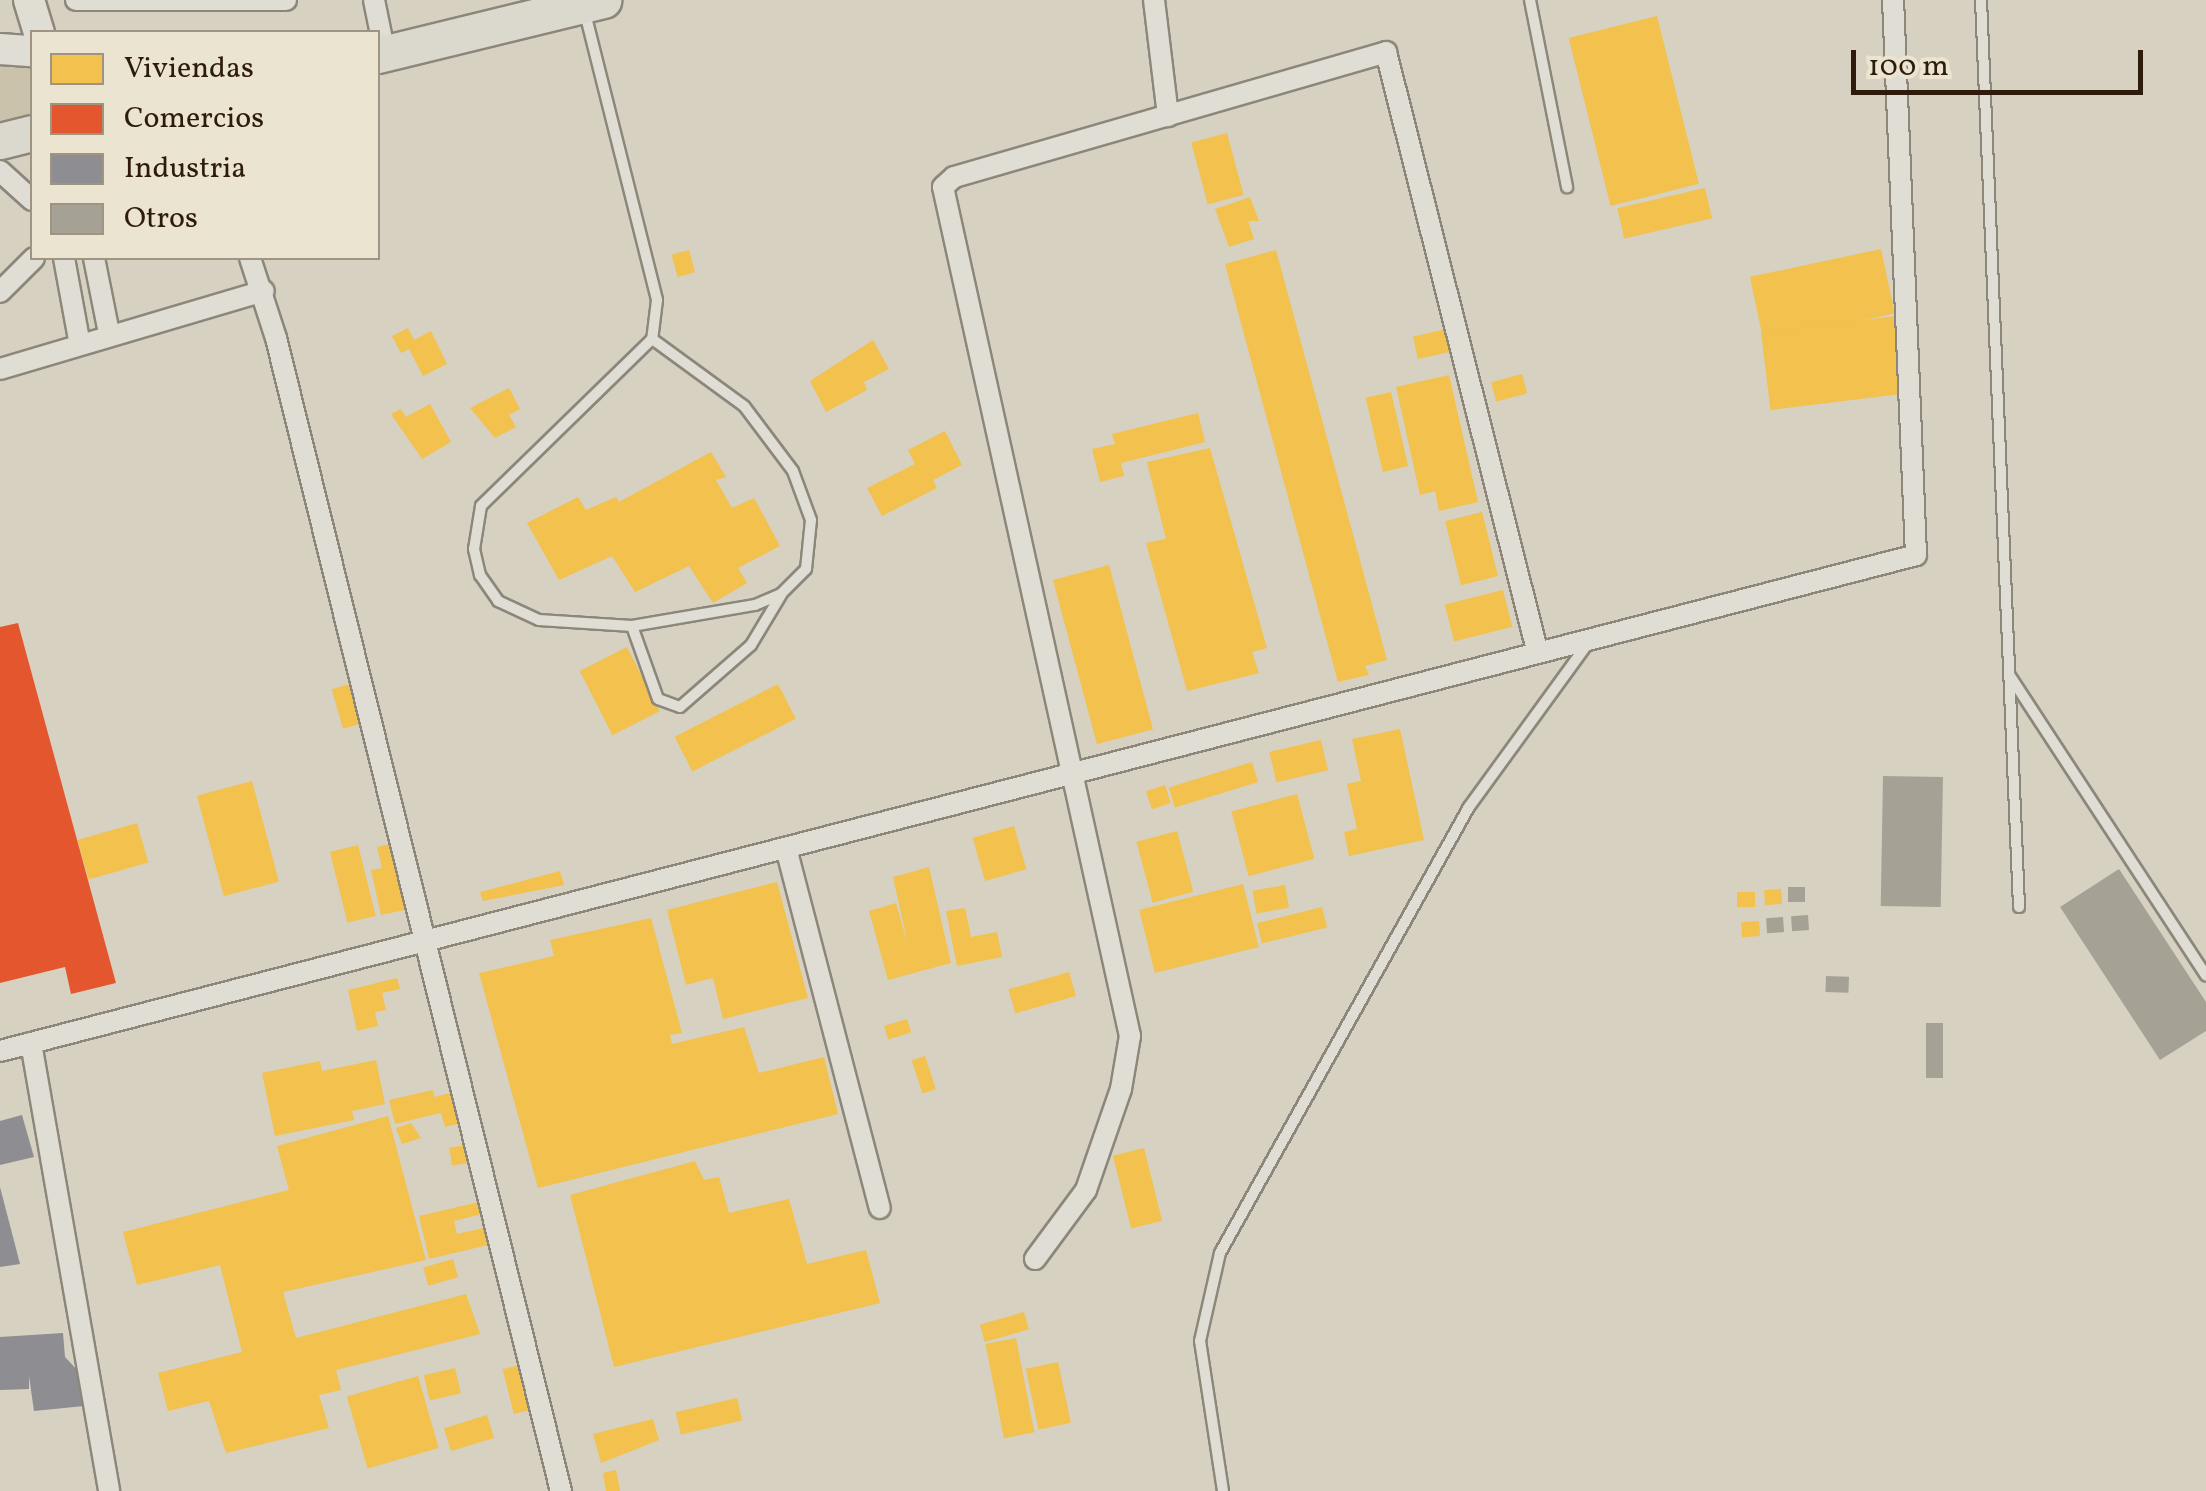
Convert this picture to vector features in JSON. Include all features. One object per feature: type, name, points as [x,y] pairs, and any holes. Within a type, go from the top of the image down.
[{"type":"highway","points":[[381,54],[593,3]]},
{"type":"highway","points":[[0,141],[30,134]]},
{"type":"highway","points":[[0,158],[30,150]]},
{"type":"main road","points":[[29,0],[38,30]]},
{"type":"main road","points":[[0,49],[30,52]]},
{"type":"street","points":[[76,0],[286,0]]},
{"type":"street","points":[[374,0],[378,30]]},
{"type":"street","points":[[1154,0],[1168,116]]},
{"type":"street","points":[[0,1051],[427,938],[1071,779],[1595,634],[1916,556],[1893,0]]},
{"type":"street","points":[[1036,1258],[1086,1190],[1121,1090],[1130,1036],[943,187],[954,177],[1376,51],[1393,59],[1536,650]]},
{"type":"street","points":[[0,172],[30,198]]},
{"type":"street","points":[[0,292],[32,260]]},
{"type":"street","points":[[64,260],[80,345]]},
{"type":"street","points":[[94,260],[109,333]]},
{"type":"street","points":[[251,260],[264,292],[427,938],[561,1491]]},
{"type":"street","points":[[0,368],[109,333],[264,292]]},
{"type":"street","points":[[786,848],[880,1208]]},
{"type":"street","points":[[32,1043],[109,1491]]},
{"type":"lane","points":[[1530,0],[1567,187]]},
{"type":"lane","points":[[1981,0],[2020,907]]},
{"type":"lane","points":[[593,3],[657,300],[652,339],[481,506],[474,549],[480,575],[498,601],[539,620],[632,626],[755,606],[781,594]]},
{"type":"lane","points":[[632,626],[658,698],[680,707],[751,645],[781,594],[806,569],[812,546],[811,520],[792,471],[744,406],[652,339]]},
{"type":"lane","points":[[1222,1491],[1200,1341],[1220,1253],[1469,807],[1595,634]]},
{"type":"lane","points":[[2010,675],[2206,976]]},
{"type":"shaded area","points":[[30,64],[30,122],[0,130],[0,66]]},
{"type":"building: Viviendas","points":[[1657,16],[1699,184],[1611,206],[1569,38]]},
{"type":"building: Viviendas","points":[[1227,133],[1244,195],[1208,204],[1191,143]]},
{"type":"building: Viviendas","points":[[1705,188],[1712,218],[1624,238],[1617,208]]},
{"type":"building: Viviendas","points":[[1250,197],[1259,221],[1248,221],[1254,239],[1229,247],[1215,209]]},
{"type":"building: Viviendas","points":[[1881,249],[1895,314],[1764,341],[1750,277]]},
{"type":"building: Viviendas","points":[[689,250],[695,272],[678,277],[672,255]]},
{"type":"building: Viviendas","points":[[1276,250],[1387,660],[1365,666],[1369,675],[1338,682],[1225,264]]},
{"type":"building: Viviendas","points":[[1896,316],[1906,393],[1771,410],[1761,333]]},
{"type":"building: Viviendas","points":[[408,328],[414,340],[431,331],[447,364],[423,376],[409,349],[401,353],[392,336]]},
{"type":"building: Viviendas","points":[[1446,329],[1451,351],[1418,359],[1413,337]]},
{"type":"building: Viviendas","points":[[873,340],[889,369],[864,382],[867,390],[826,412],[810,381]]},
{"type":"building: Viviendas","points":[[1522,374],[1527,393],[1496,402],[1491,382]]},
{"type":"building: Viviendas","points":[[1449,375],[1478,502],[1439,511],[1435,491],[1420,495],[1396,387]]},
{"type":"building: Viviendas","points":[[509,388],[520,409],[509,415],[516,427],[495,438],[470,408]]},
{"type":"building: Viviendas","points":[[1391,392],[1408,466],[1383,472],[1366,398]]},
{"type":"building: Viviendas","points":[[430,404],[451,442],[422,459],[391,414],[401,409],[406,417]]},
{"type":"building: Viviendas","points":[[1198,413],[1205,442],[1121,463],[1124,476],[1100,482],[1092,449],[1115,444],[1112,434]]},
{"type":"building: Viviendas","points":[[945,431],[962,465],[933,480],[937,488],[882,516],[867,488],[915,464],[908,450]]},
{"type":"building: Viviendas","points":[[1210,448],[1267,648],[1252,652],[1259,673],[1187,691],[1146,543],[1166,539],[1147,462]]},
{"type":"building: Viviendas","points":[[711,452],[726,477],[716,480],[732,508],[754,498],[780,546],[738,568],[747,583],[713,603],[689,566],[635,592],[612,556],[559,580],[527,523],[578,497],[586,510],[616,497],[619,502]]},
{"type":"building: Viviendas","points":[[1482,512],[1498,576],[1461,585],[1445,521]]},
{"type":"building: Viviendas","points":[[1109,565],[1153,729],[1097,744],[1053,580]]},
{"type":"building: Viviendas","points":[[1503,590],[1512,627],[1454,641],[1445,605]]},
{"type":"building: Viviendas","points":[[627,647],[660,711],[612,735],[580,671]]},
{"type":"building: Viviendas","points":[[350,684],[361,723],[343,729],[332,689]]},
{"type":"building: Viviendas","points":[[778,684],[796,719],[692,771],[675,737]]},
{"type":"building: Viviendas","points":[[1400,729],[1424,840],[1349,856],[1344,832],[1357,829],[1347,784],[1361,781],[1352,739]]},
{"type":"building: Viviendas","points":[[1321,740],[1328,770],[1276,782],[1269,752]]},
{"type":"building: Viviendas","points":[[1252,762],[1258,782],[1175,808],[1169,787]]},
{"type":"building: Viviendas","points":[[252,781],[279,881],[224,896],[197,796]]},
{"type":"building: Viviendas","points":[[1165,785],[1171,803],[1152,809],[1146,791]]},
{"type":"building: Viviendas","points":[[1297,794],[1314,859],[1249,876],[1231,812]]},
{"type":"building: Viviendas","points":[[137,823],[148,862],[89,880],[77,840]]},
{"type":"building: Viviendas","points":[[1014,826],[1026,869],[985,881],[973,838]]},
{"type":"building: Viviendas","points":[[1177,831],[1193,892],[1153,903],[1136,842]]},
{"type":"building: Viviendas","points":[[394,843],[409,909],[381,915],[371,870],[382,868],[377,847]]},
{"type":"building: Viviendas","points":[[358,845],[376,916],[348,923],[330,852]]},
{"type":"building: Viviendas","points":[[929,867],[951,963],[888,980],[869,911],[896,903],[908,945],[893,877]]},
{"type":"building: Viviendas","points":[[560,871],[564,885],[483,901],[480,892]]},
{"type":"building: Viviendas","points":[[777,882],[808,998],[723,1019],[713,978],[686,985],[667,910]]},
{"type":"building: Viviendas","points":[[1243,884],[1259,947],[1155,973],[1139,910]]},
{"type":"building: Viviendas","points":[[1285,885],[1289,908],[1256,913],[1253,891]]},
{"type":"building: Viviendas","points":[[1781,889],[1782,904],[1765,905],[1764,890]]},
{"type":"building: Viviendas","points":[[1737,892],[1755,892],[1755,907],[1737,907]]},
{"type":"building: Viviendas","points":[[1322,907],[1327,927],[1262,944],[1257,923]]},
{"type":"building: Viviendas","points":[[965,908],[971,937],[997,932],[1002,957],[957,966],[946,911]]},
{"type":"building: Viviendas","points":[[651,918],[682,1033],[670,1035],[672,1044],[744,1027],[759,1073],[824,1057],[838,1114],[538,1188],[479,973],[554,956],[550,940]]},
{"type":"building: Viviendas","points":[[1759,921],[1760,936],[1742,937],[1741,922]]},
{"type":"building: Viviendas","points":[[1069,972],[1076,996],[1015,1013],[1008,989]]},
{"type":"building: Viviendas","points":[[397,978],[400,989],[382,993],[386,1010],[375,1012],[378,1026],[357,1031],[348,990]]},
{"type":"building: Viviendas","points":[[907,1019],[911,1032],[888,1039],[884,1026]]},
{"type":"building: Viviendas","points":[[925,1056],[936,1089],[923,1094],[912,1060]]},
{"type":"building: Viviendas","points":[[376,1060],[385,1104],[352,1111],[354,1120],[275,1136],[262,1073],[320,1061],[322,1071]]},
{"type":"building: Viviendas","points":[[433,1090],[434,1097],[450,1093],[458,1124],[445,1127],[441,1113],[395,1124],[389,1100]]},
{"type":"building: Viviendas","points":[[388,1116],[426,1260],[283,1292],[296,1338],[466,1294],[480,1334],[336,1370],[341,1390],[319,1395],[329,1428],[226,1453],[209,1401],[168,1411],[158,1373],[242,1352],[220,1265],[137,1285],[123,1232],[289,1190],[277,1146]]},
{"type":"building: Viviendas","points":[[411,1123],[421,1138],[402,1144],[396,1128]]},
{"type":"building: Viviendas","points":[[466,1145],[469,1163],[452,1165],[449,1148]]},
{"type":"building: Viviendas","points":[[1144,1148],[1162,1221],[1131,1229],[1113,1156]]},
{"type":"building: Viviendas","points":[[695,1161],[704,1180],[719,1177],[729,1213],[789,1199],[807,1264],[866,1250],[880,1303],[614,1367],[570,1195]]},
{"type":"building: Viviendas","points":[[479,1202],[482,1214],[454,1221],[457,1234],[484,1228],[488,1245],[429,1259],[419,1216]]},
{"type":"building: Viviendas","points":[[453,1259],[458,1277],[428,1286],[423,1268]]},
{"type":"building: Viviendas","points":[[1024,1312],[1029,1329],[985,1342],[980,1325]]},
{"type":"building: Viviendas","points":[[1016,1338],[1034,1432],[1004,1438],[986,1344]]},
{"type":"building: Viviendas","points":[[1058,1362],[1071,1423],[1039,1430],[1026,1369]]},
{"type":"building: Viviendas","points":[[524,1364],[535,1409],[514,1414],[503,1369]]},
{"type":"building: Viviendas","points":[[455,1368],[461,1393],[430,1401],[424,1375]]},
{"type":"building: Viviendas","points":[[418,1376],[439,1448],[368,1468],[347,1396]]},
{"type":"building: Viviendas","points":[[737,1398],[742,1420],[681,1435],[676,1412]]},
{"type":"building: Viviendas","points":[[487,1415],[494,1438],[451,1451],[444,1428]]},
{"type":"building: Viviendas","points":[[653,1419],[659,1440],[601,1463],[593,1434]]},
{"type":"building: Viviendas","points":[[616,1470],[620,1491],[606,1491],[603,1473]]},
{"type":"building: Comercios","points":[[18,623],[116,983],[71,994],[65,967],[0,983],[0,627]]},
{"type":"building: Industria","points":[[22,1115],[34,1157],[0,1165],[0,1121]]},
{"type":"building: Industria","points":[[0,1187],[20,1264],[0,1267]]},
{"type":"building: Industria","points":[[63,1333],[65,1357],[81,1374],[84,1406],[34,1411],[29,1376],[29,1389],[0,1390],[0,1337]]},
{"type":"building: Otros","points":[[1883,776],[1943,777],[1941,907],[1881,906]]},
{"type":"building: Otros","points":[[2119,869],[2206,1002],[2206,1031],[2160,1060],[2060,907]]},
{"type":"building: Otros","points":[[1788,887],[1805,887],[1805,902],[1788,902]]},
{"type":"building: Otros","points":[[1808,915],[1809,930],[1792,931],[1791,916]]},
{"type":"building: Otros","points":[[1783,917],[1784,932],[1767,933],[1766,918]]},
{"type":"building: Otros","points":[[1826,976],[1849,977],[1848,993],[1825,992]]},
{"type":"building: Otros","points":[[1926,1023],[1943,1023],[1943,1078],[1926,1078]]}]
